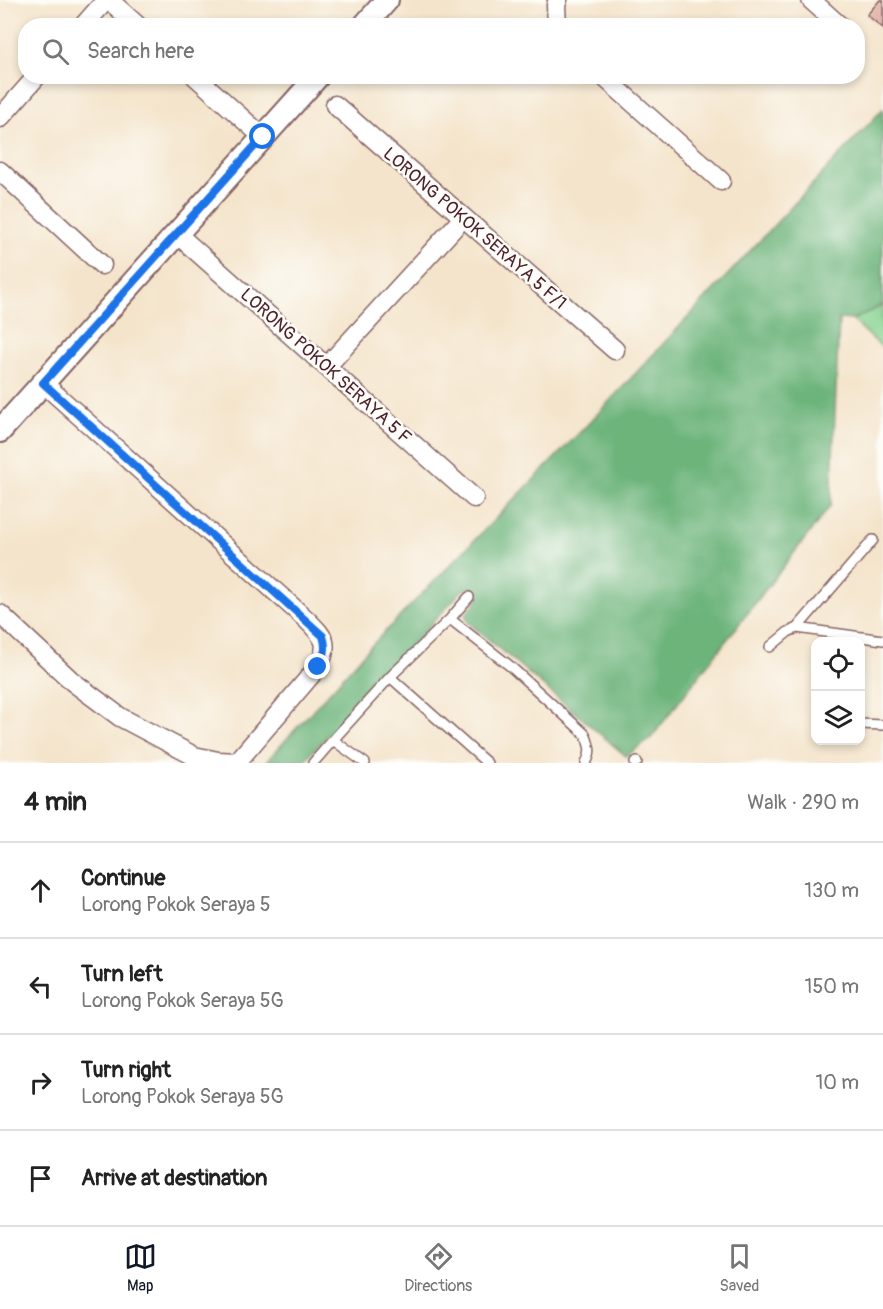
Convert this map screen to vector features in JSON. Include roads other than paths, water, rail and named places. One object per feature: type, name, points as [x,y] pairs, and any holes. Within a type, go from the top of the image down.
[{"type":"street","points":[[90,18],[107,0],[128,18]]},
{"type":"street","points":[[371,18],[387,0]]},
{"type":"street","points":[[556,18],[558,0]]},
{"type":"street","points":[[811,0],[831,18]]},
{"type":"street","points":[[0,118],[30,84]]},
{"type":"street","points":[[204,84],[263,137]]},
{"type":"street","points":[[0,430],[311,84]]},
{"type":"street","points":[[612,84],[721,181]]},
{"type":"street","name":"LORONG POKOK SERAYA 5 F/1","points":[[335,105],[615,351]]},
{"type":"street","points":[[0,171],[102,265]]},
{"type":"street","points":[[327,366],[463,218]]},
{"type":"street","name":"LORONG POKOK SERAYA 5 F","points":[[177,234],[474,498]]},
{"type":"street","points":[[0,614],[73,682],[120,717],[194,756],[218,761],[237,762],[324,657],[326,646],[323,636],[307,620],[43,383]]},
{"type":"lane","points":[[770,647],[788,632],[797,628],[873,540]]},
{"type":"lane","points":[[313,763],[390,677],[450,619],[469,597]]},
{"type":"lane","points":[[450,619],[510,666],[585,734],[590,747],[590,756],[586,763]]},
{"type":"lane","points":[[797,628],[883,640]]},
{"type":"lane","points":[[390,677],[487,763]]},
{"type":"lane","points":[[865,724],[883,725]]},
{"type":"lane","points":[[333,740],[365,763]]}]
